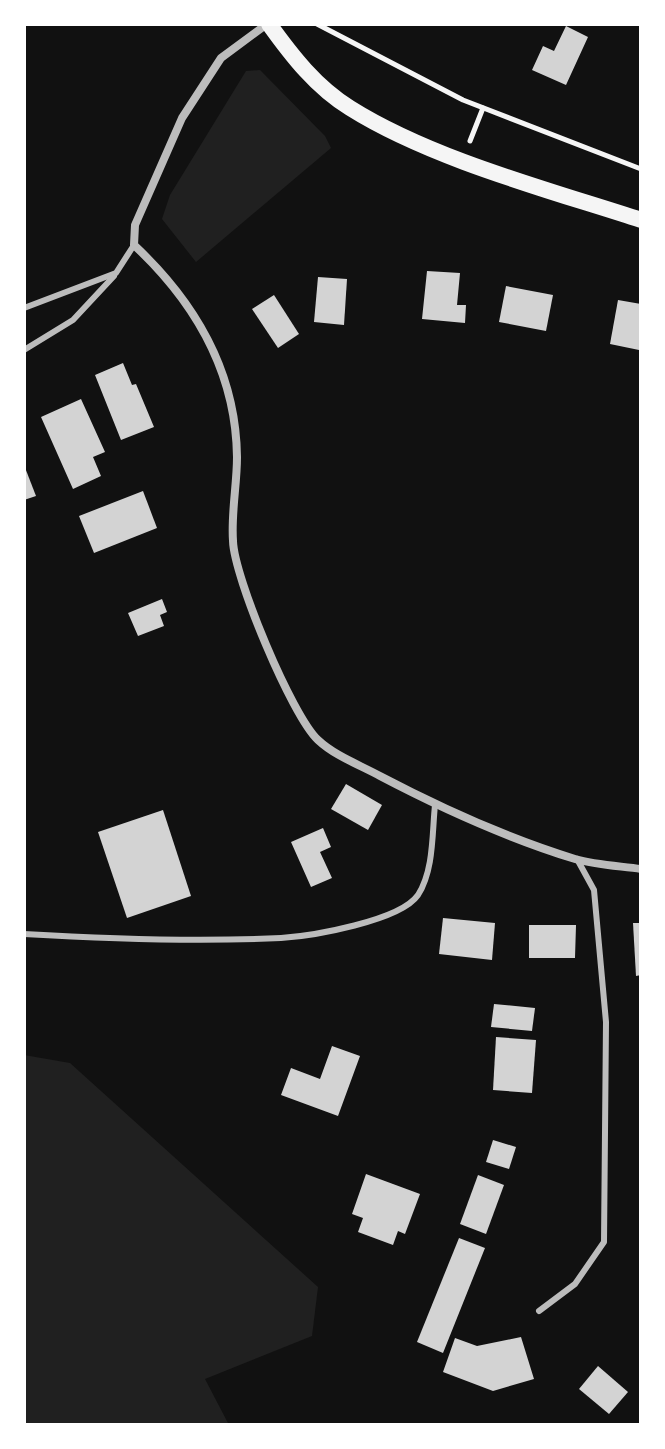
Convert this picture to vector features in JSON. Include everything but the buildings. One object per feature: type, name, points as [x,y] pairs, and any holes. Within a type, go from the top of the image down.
[{"type":"main road","points":[[268,24],[317,83],[349,107],[399,133],[463,160],[640,218]]},
{"type":"street","points":[[268,24],[221,58],[182,118],[135,225],[134,245],[179,292],[211,341],[234,414],[237,457],[233,543],[242,582],[257,624],[303,722],[318,741],[435,805],[577,859],[641,869]]},
{"type":"lane","points":[[24,350],[73,320],[116,273],[134,245]]},
{"type":"lane","points":[[24,308],[116,273]]},
{"type":"lane","points":[[24,934],[98,938],[283,938],[347,927],[396,913],[417,895],[429,866],[435,805]]},
{"type":"lane","points":[[539,1311],[575,1284],[604,1242],[606,1022],[594,890],[577,859]]},
{"type":"path","points":[[317,24],[463,100],[641,169]]},
{"type":"path","points":[[470,141],[483,108]]},
{"type":"shaded area","points":[[260,70],[325,136],[331,148],[196,262],[162,219],[170,195],[246,71]]},
{"type":"shaded area","points":[[24,1055],[70,1063],[318,1287],[312,1336],[205,1379],[229,1425],[24,1425]]}]
